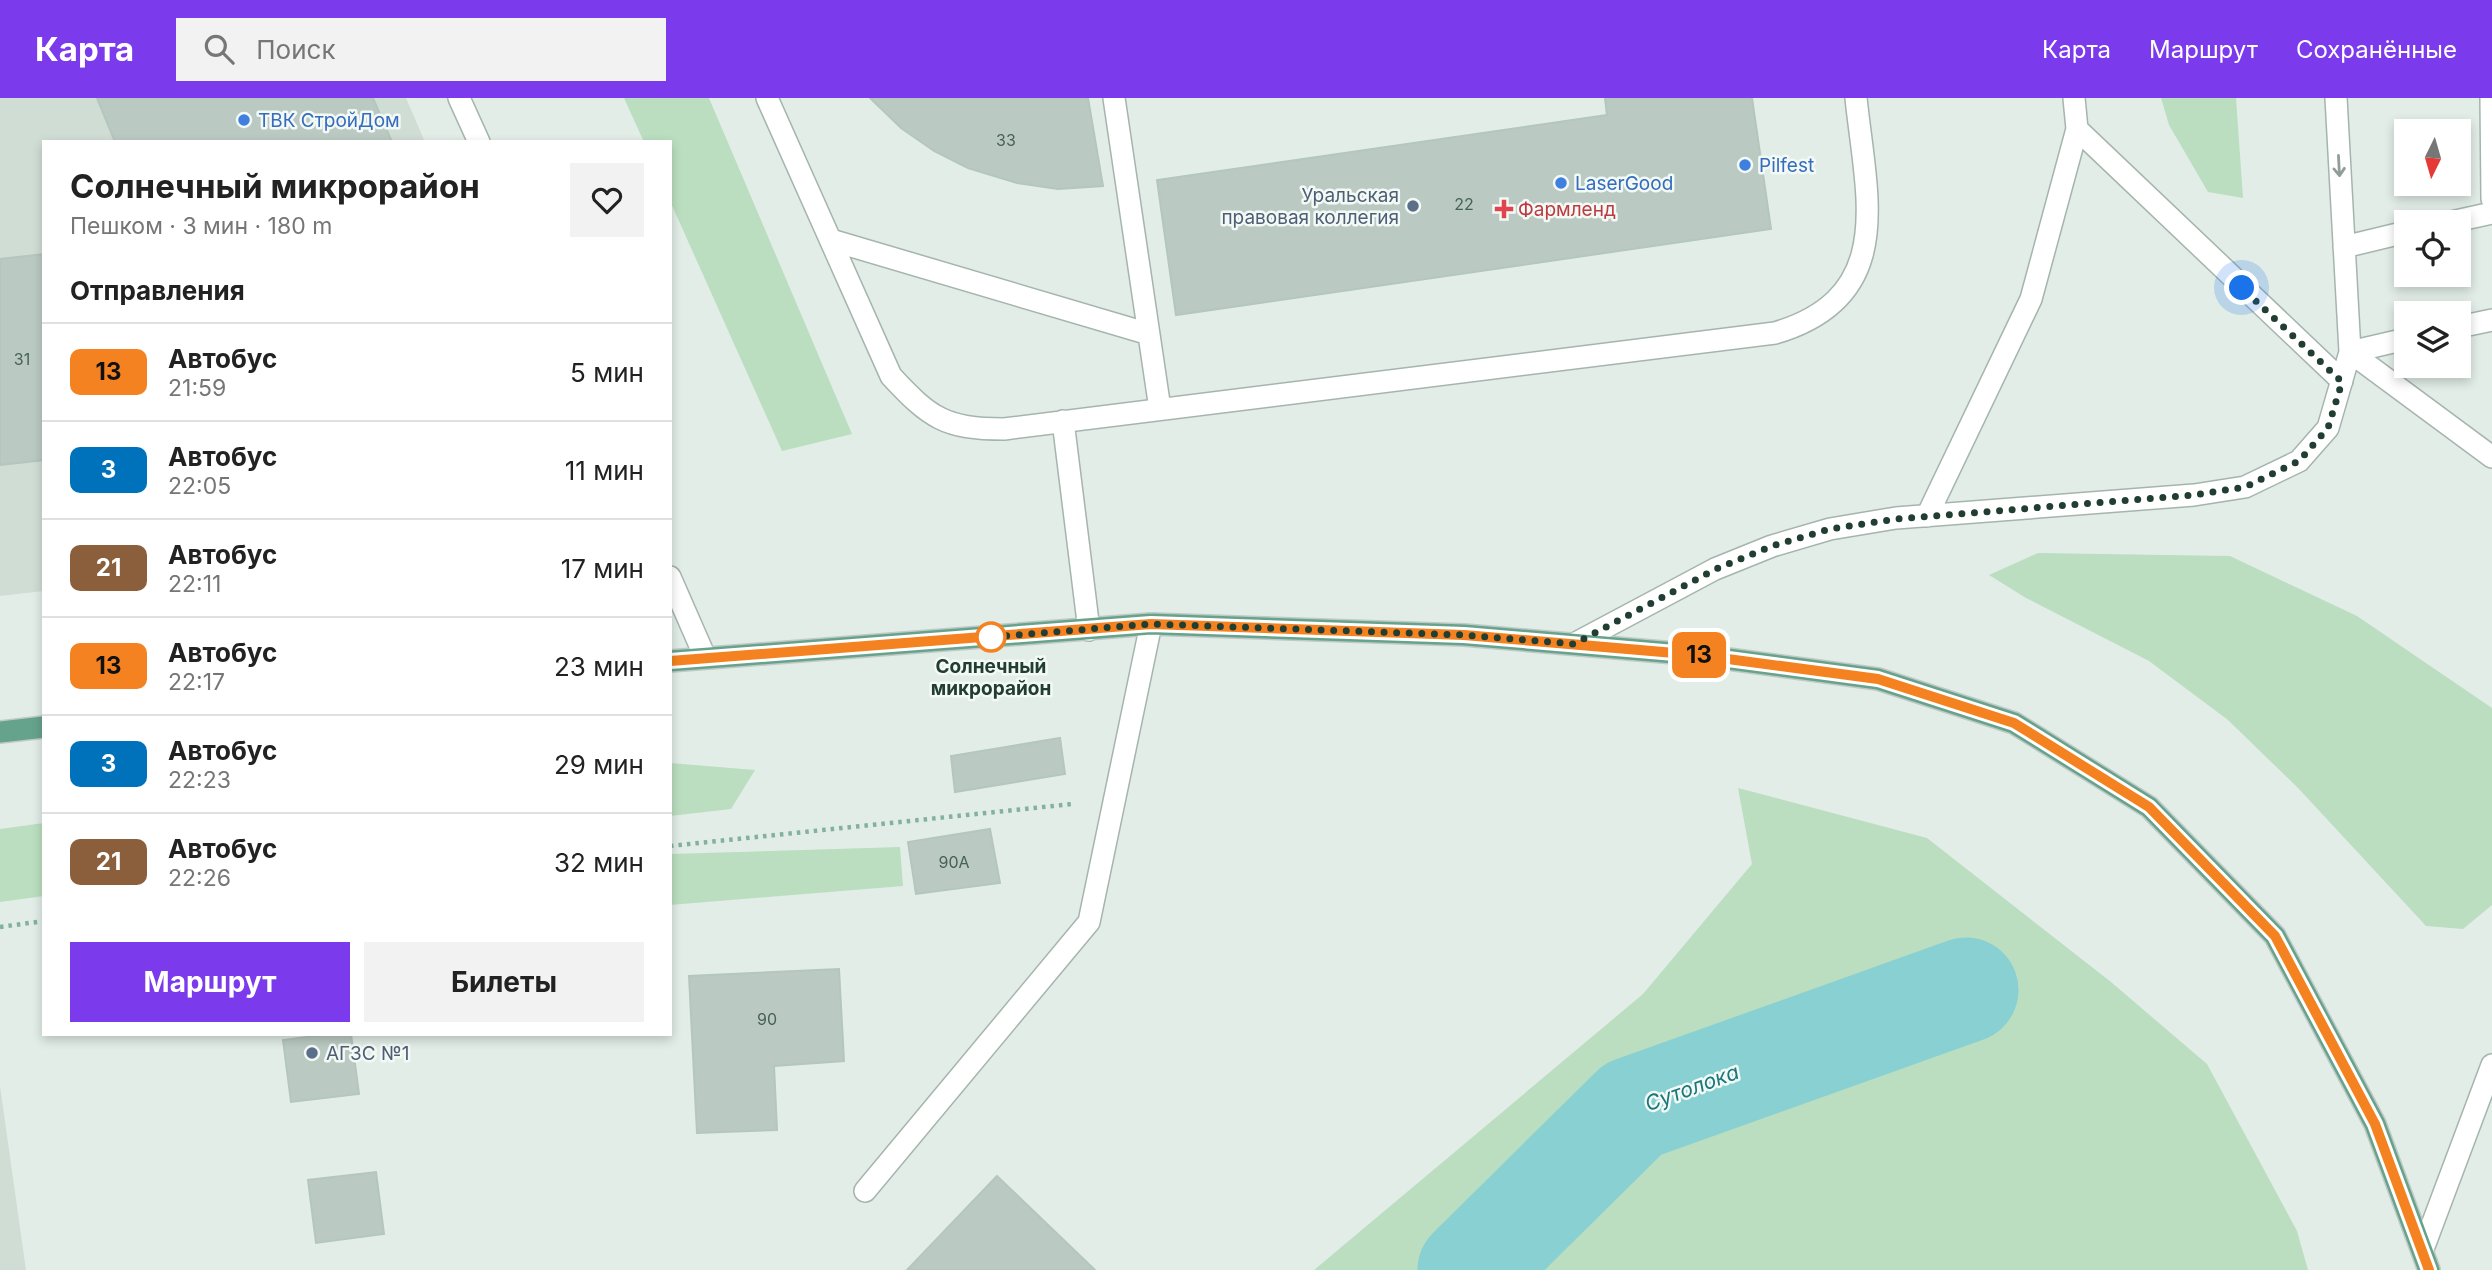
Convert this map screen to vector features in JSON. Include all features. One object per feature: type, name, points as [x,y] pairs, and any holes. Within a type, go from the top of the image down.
[{"type":"main road","points":[[672,661],[1151,624],[1464,635],[1698,655],[1878,679],[2014,723],[2149,807],[2275,936],[2375,1124],[2429,1270]]},
{"type":"main road","points":[[0,732],[42,727]]},
{"type":"street","points":[[459,98],[477,140]]},
{"type":"street","points":[[767,98],[891,376],[919,407],[944,421],[972,429],[1004,429],[1775,333],[1798,326],[1822,314],[1841,296],[1855,276],[1866,243],[1867,211],[1856,98]]},
{"type":"street","points":[[1114,98],[1160,409]]},
{"type":"street","points":[[1927,516],[2031,299],[2077,129],[2074,98]]},
{"type":"street","points":[[1574,644],[1716,569],[1772,546],[1830,529],[1927,516],[2194,495],[2245,487],[2299,461],[2328,428],[2350,352],[2336,98]]},
{"type":"street","points":[[2491,98],[2492,200]]},
{"type":"street","points":[[2077,129],[2342,382]]},
{"type":"street","points":[[2471,218],[2492,213]]},
{"type":"street","points":[[2344,247],[2394,235]]},
{"type":"street","points":[[831,240],[1149,334]]},
{"type":"street","points":[[2471,324],[2492,320]]},
{"type":"street","points":[[2350,352],[2394,342]]},
{"type":"street","points":[[2350,352],[2492,457]]},
{"type":"street","points":[[1063,421],[1089,630]]},
{"type":"street","points":[[672,582],[705,657]]},
{"type":"street","points":[[865,1191],[1089,922],[1151,624]]},
{"type":"street","points":[[2423,1249],[2492,1065]]},
{"type":"path","points":[[672,846],[1115,800]]},
{"type":"path","points":[[0,927],[42,921]]},
{"type":"shaded area","points":[[0,98],[406,98],[424,140],[42,140],[42,591],[0,596]]},
{"type":"shaded area","points":[[0,1086],[26,1270],[0,1270]]},
{"type":"green space","points":[[624,98],[709,98],[852,434],[782,451],[672,205],[672,140],[643,140]]},
{"type":"green space","points":[[2161,98],[2236,98],[2243,198],[2208,192],[2169,125]]},
{"type":"green space","points":[[2038,553],[2230,556],[2357,616],[2492,708],[2492,905],[2463,929],[2426,926],[2299,789],[2228,720],[2149,661],[2026,598],[1989,575]]},
{"type":"green space","points":[[672,763],[755,770],[731,809],[672,816]]},
{"type":"green space","points":[[1738,788],[1927,838],[2111,982],[2207,1064],[2297,1231],[2308,1270],[1314,1270],[1643,994],[1752,864]]},
{"type":"green space","points":[[42,823],[42,896],[0,902],[0,829]]},
{"type":"green space","points":[[900,847],[903,886],[672,905],[672,854]]},
{"type":"building","name":"ТВК СтройДом","points":[[97,98],[373,98],[391,140],[114,140]]},
{"type":"building","points":[[870,98],[1088,98],[1103,186],[1058,189],[1017,183],[968,168],[934,151],[901,128]]},
{"type":"building","points":[[1605,98],[1752,98],[1771,229],[1176,315],[1157,180],[1607,115]]},
{"type":"building","points":[[42,254],[42,460],[0,465],[0,259]]},
{"type":"building","points":[[1060,738],[1065,774],[955,792],[951,756]]},
{"type":"building","points":[[990,829],[1000,883],[916,894],[908,842]]},
{"type":"building","points":[[839,969],[844,1061],[774,1066],[777,1130],[697,1133],[689,976]]},
{"type":"building","points":[[314,1036],[351,1036],[359,1094],[291,1102],[283,1040]]},
{"type":"building","points":[[376,1172],[384,1234],[316,1243],[308,1180]]},
{"type":"building","points":[[997,1176],[1095,1270],[907,1270]]},
{"type":"waterway","name":"Сутолока","points":[[1470,1270],[1633,1109],[1966,990]]},
{"type":"bus line","name":"13","points":[[672,661],[1151,624],[1464,635],[1698,655],[1878,679],[2014,723],[2149,807],[2275,936],[2375,1124],[2429,1270]]},
{"type":"place","name":"ТВК СтройДом","points":[[244,120]]},
{"type":"place","name":"Pilfest","points":[[1745,165]]},
{"type":"place","name":"LaserGood","points":[[1561,183]]},
{"type":"place","name":"Уральская правовая коллегия","points":[[1413,206]]},
{"type":"place","name":"Фармленд","points":[[1504,209]]},
{"type":"place","name":"Солнечный микрорайон","points":[[991,637]]},
{"type":"place","name":"АГЗС №1","points":[[312,1053]]},
{"type":"route","points":[[991,637],[980,638],[1151,624],[1464,635],[1574,644],[1716,569],[1772,546],[1830,529],[1896,519],[2194,495],[2245,487],[2299,461],[2328,428],[2342,382],[2242,288]]}]
